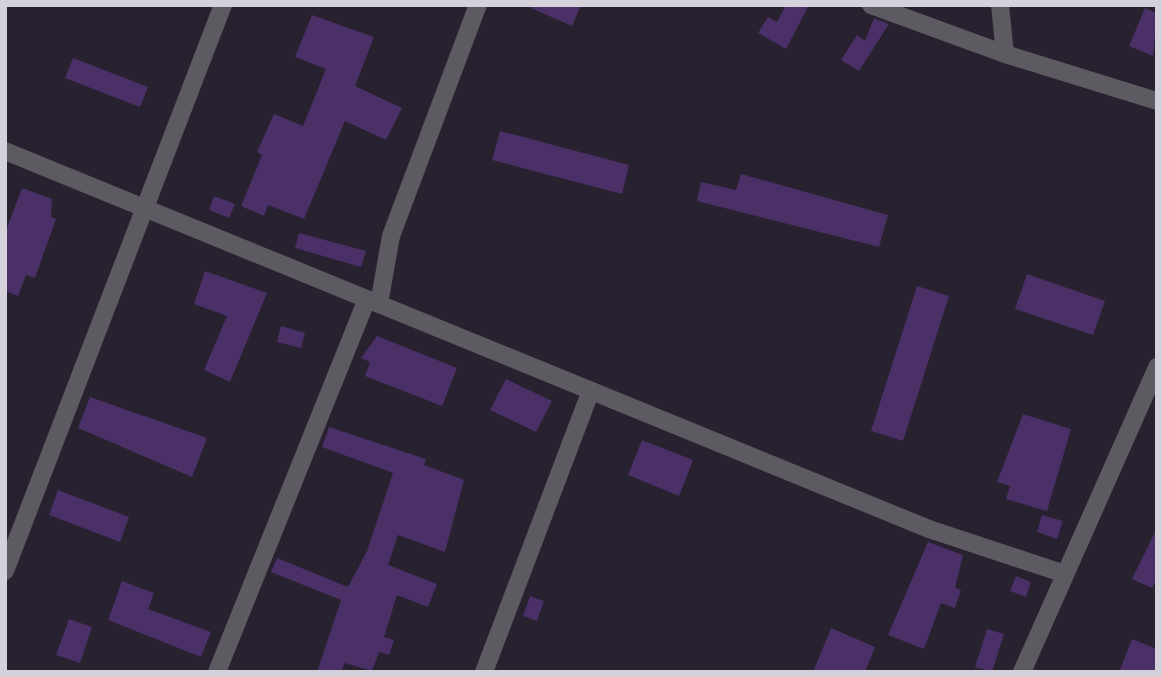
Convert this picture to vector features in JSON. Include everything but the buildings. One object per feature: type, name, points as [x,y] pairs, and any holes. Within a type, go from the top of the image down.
[{"type":"street","points":[[5,571],[141,210],[223,5]]},
{"type":"street","points":[[217,672],[372,303],[391,236],[478,5]]},
{"type":"street","points":[[871,5],[1005,54],[1157,101]]},
{"type":"street","points":[[1000,5],[1005,54]]},
{"type":"street","points":[[5,151],[141,210],[929,529],[1062,573]]},
{"type":"street","points":[[1022,672],[1062,573],[1151,394],[1157,367]]},
{"type":"street","points":[[484,672],[591,391]]}]
